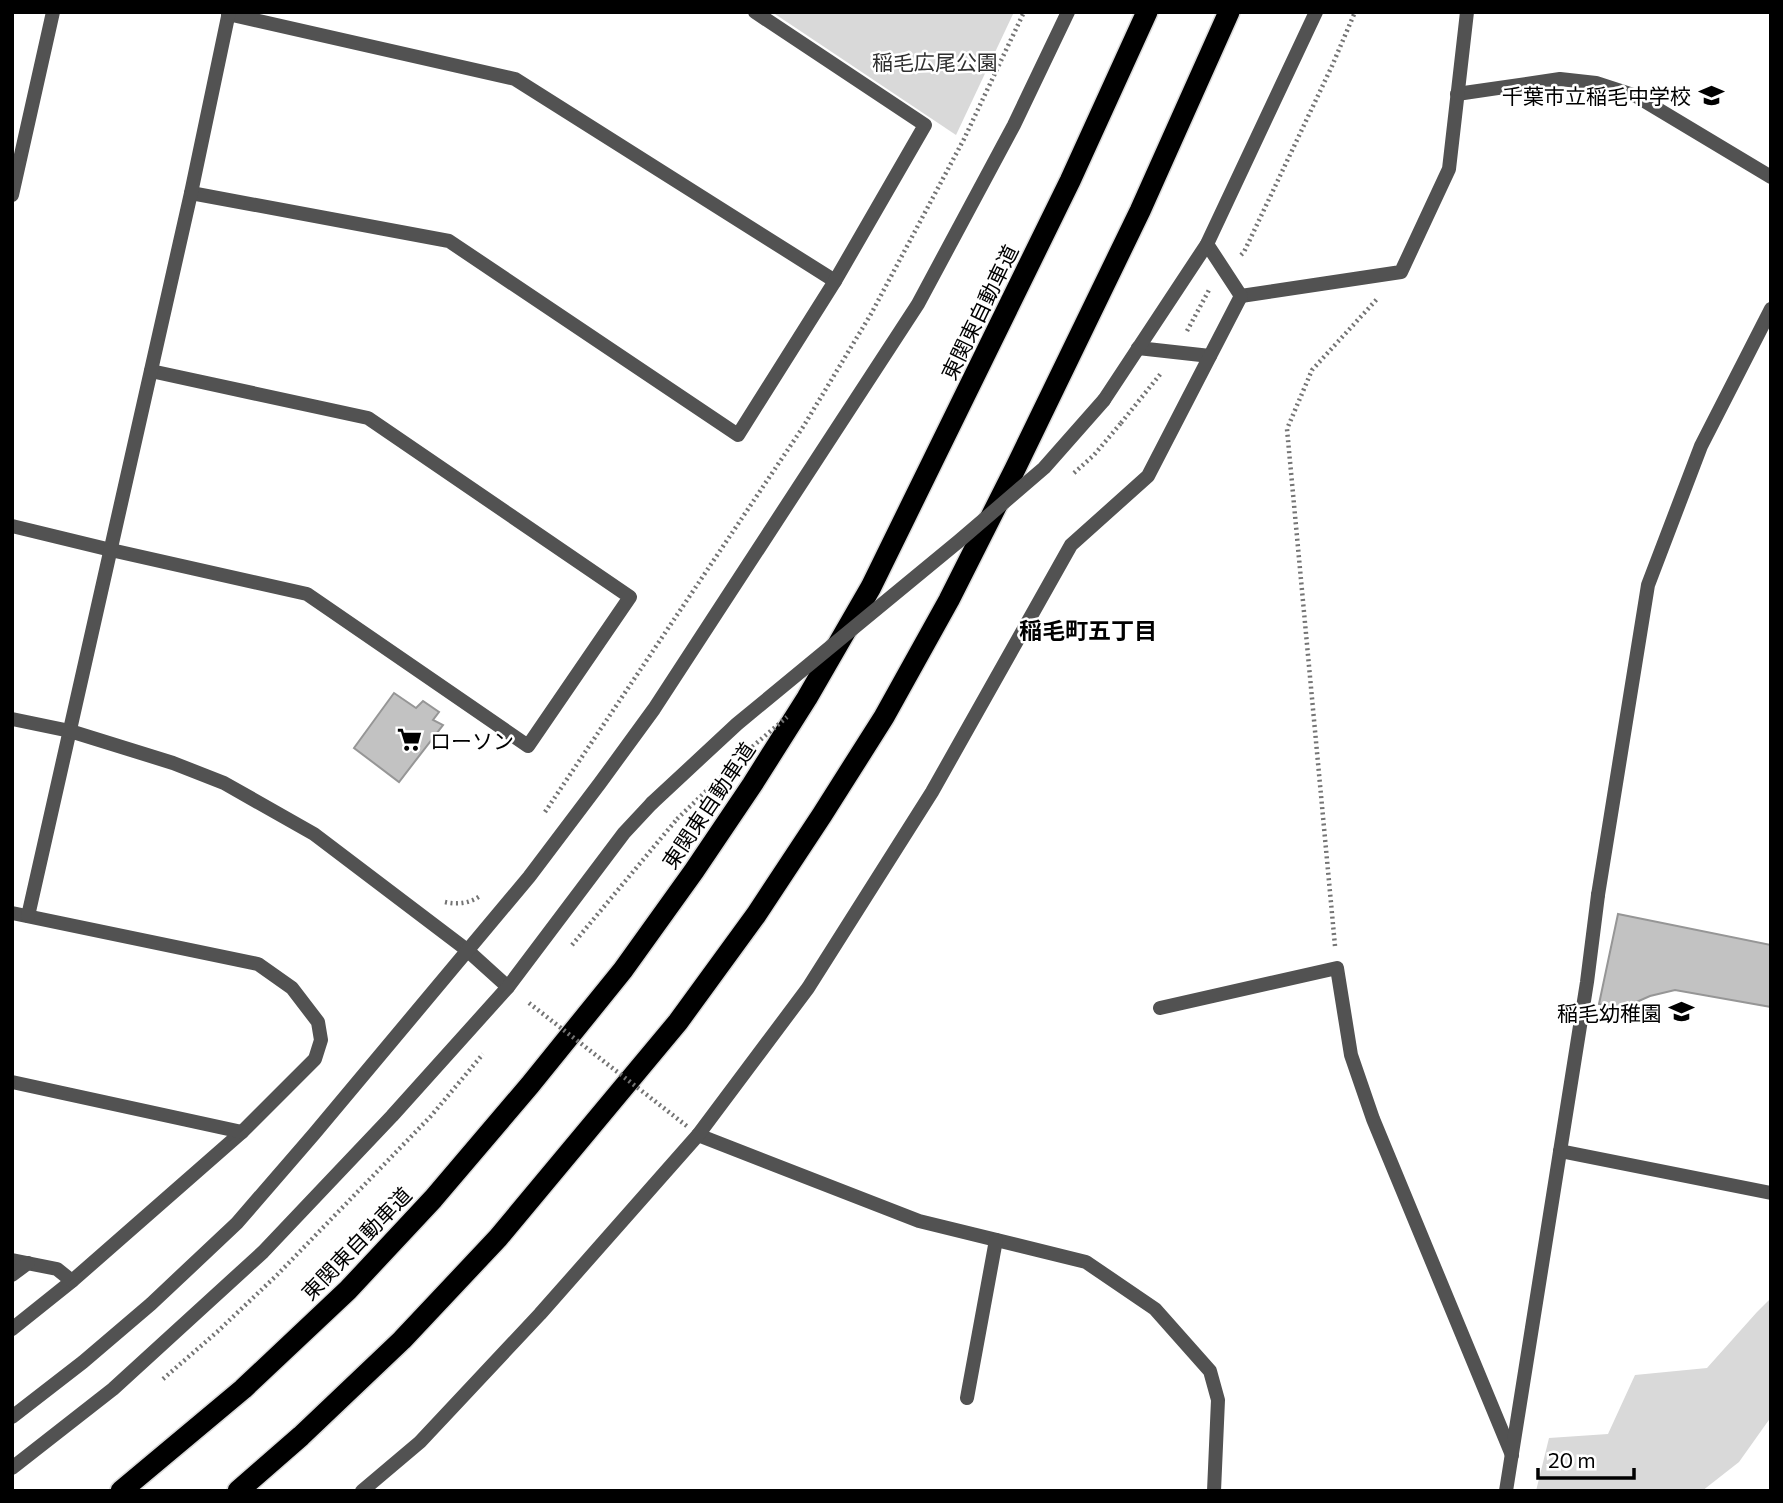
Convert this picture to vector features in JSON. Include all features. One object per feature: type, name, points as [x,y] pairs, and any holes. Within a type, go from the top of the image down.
[{"type":"highway","name":"東関東自動車道","points":[[121,1491],[252,1380],[348,1290],[433,1199],[623,970],[694,871],[807,698],[871,587],[1070,181],[1147,12]]},
{"type":"highway","points":[[238,1491],[301,1436],[402,1340],[498,1238],[678,1022],[756,915],[884,717],[949,600],[1016,469],[1140,211],[1229,12]]},
{"type":"street","points":[[12,195],[53,12]]},
{"type":"street","points":[[191,193],[449,240],[738,435],[835,281],[925,125],[755,12]]},
{"type":"street","points":[[12,1417],[83,1362],[141,1312],[237,1223],[529,877],[654,709],[918,304],[1014,125],[1068,12]]},
{"type":"street","points":[[12,1468],[113,1389],[263,1252],[508,987],[624,833],[652,803],[737,724],[1044,468],[1104,400],[1207,244],[1316,12]]},
{"type":"street","points":[[1241,296],[1401,272],[1449,169],[1467,12]]},
{"type":"street","points":[[29,916],[229,13],[515,79],[835,281]]},
{"type":"street","points":[[1457,94],[1560,79],[1596,83],[1636,96],[1771,177]]},
{"type":"street","points":[[1207,244],[1241,296]]},
{"type":"street","points":[[362,1491],[420,1442],[540,1314],[808,988],[932,792],[1071,545],[1149,476],[1241,296]]},
{"type":"street","points":[[1506,1491],[1647,585],[1701,446],[1771,309]]},
{"type":"street","points":[[1138,348],[1210,356]]},
{"type":"street","points":[[12,526],[307,594],[528,746],[630,597],[368,418],[151,371]]},
{"type":"street","points":[[12,719],[70,731],[173,763],[224,783],[262,803],[314,834],[467,950],[508,987]]},
{"type":"street","points":[[12,912],[258,964],[292,988],[318,1022],[321,1040],[315,1059],[242,1132],[72,1281],[12,1328]]},
{"type":"street","points":[[1160,1008],[1337,968],[1351,1055],[1373,1119],[1513,1455]]},
{"type":"street","points":[[12,1082],[242,1132]]},
{"type":"street","points":[[693,1131],[919,1221],[1086,1262],[1155,1309],[1210,1371],[1218,1400],[1214,1491]]},
{"type":"street","points":[[1560,1151],[1771,1193]]},
{"type":"street","points":[[967,1398],[996,1240]]},
{"type":"street","points":[[12,1260],[57,1269],[72,1281]]},
{"type":"street","points":[[12,1275],[29,1263]]},
{"type":"path","points":[[1121,423],[1175,352],[1211,286],[1244,252],[1355,12]]},
{"type":"path","points":[[1337,968],[1287,429],[1312,370],[1401,272]]},
{"type":"path","points":[[529,1003],[693,1131]]},
{"type":"green space","name":"稲毛広尾公園","points":[[772,12],[1014,12],[956,135]]},
{"type":"green space","points":[[1771,1298],[1771,1417],[1739,1462],[1702,1491],[1536,1491],[1549,1438],[1608,1434],[1635,1375],[1707,1368]]},
{"type":"building","points":[[394,693],[416,708],[423,701],[439,712],[433,720],[443,725],[399,782],[354,748]]},
{"type":"building","points":[[1618,914],[1771,945],[1771,1007],[1675,990],[1650,996],[1623,1008],[1599,1004]]},
{"type":"place","name":"千葉市立稲毛中学校","points":[[1711,95]]},
{"type":"place","name":"ローソン","points":[[410,740]]},
{"type":"place","name":"稲毛幼稚園","points":[[1682,1012]]},
{"type":"district","name":"稲毛町五丁目","points":[[1088,630]]}]
